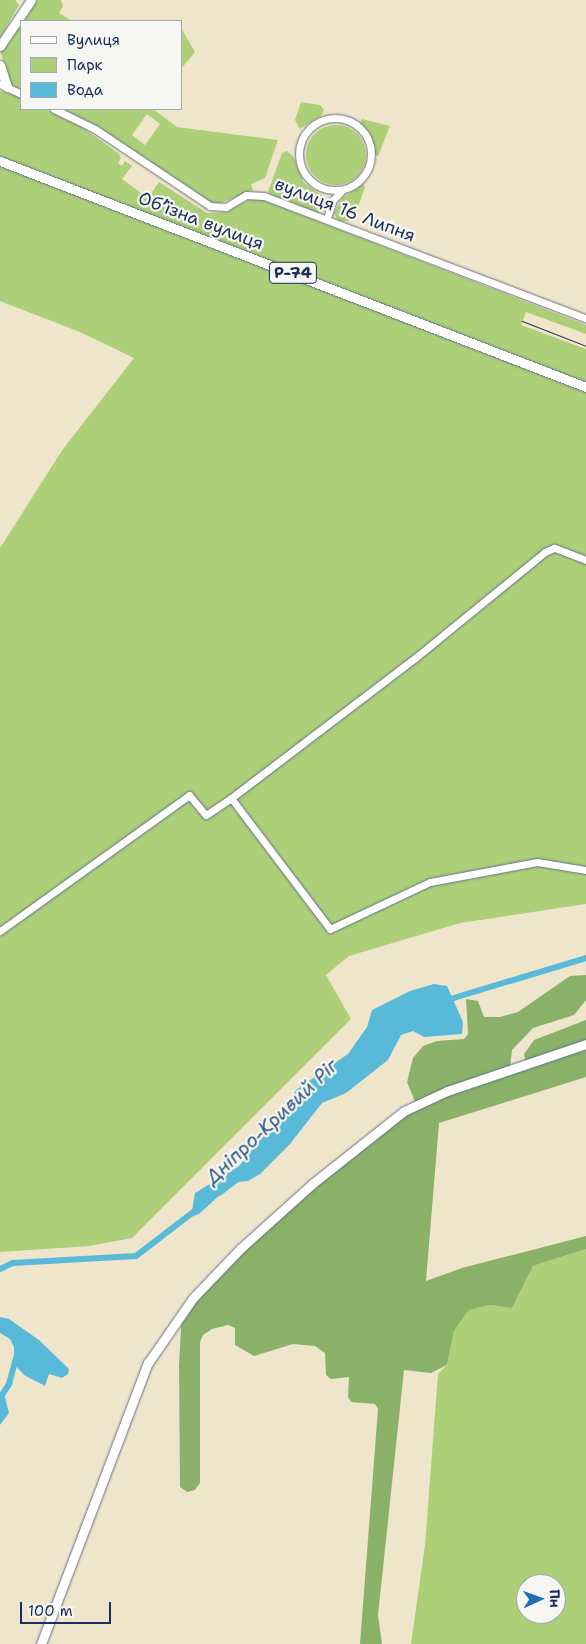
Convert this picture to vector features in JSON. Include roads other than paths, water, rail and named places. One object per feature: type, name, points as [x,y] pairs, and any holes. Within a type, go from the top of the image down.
[{"type":"main road","points":[[0,46],[31,0]]},
{"type":"main road","points":[[0,65],[3,86]]},
{"type":"main road","name":"Обʼїзна вулиця","points":[[0,161],[586,386]]},
{"type":"main road","points":[[41,1644],[148,1363],[193,1298],[241,1248],[312,1184],[404,1111],[447,1091],[586,1044]]},
{"type":"street","points":[[3,86],[20,94]]},
{"type":"street","name":"вулиця 16 Липня","points":[[56,110],[106,136],[210,206],[226,207],[255,194],[327,218],[586,318]]},
{"type":"street","points":[[327,218],[331,205],[342,190],[364,176],[372,150],[360,127],[336,118],[313,125],[300,146],[300,161],[305,175],[325,189],[342,190]]},
{"type":"street","points":[[325,189],[331,205]]},
{"type":"street","points":[[0,931],[188,795],[206,815],[231,798],[407,664],[545,552],[554,548],[586,560]]},
{"type":"street","points":[[231,798],[330,929],[430,882],[537,862],[586,870]]},
{"type":"water","points":[[434,984],[447,986],[463,1022],[462,1034],[424,1037],[413,1031],[401,1035],[388,1060],[346,1093],[322,1103],[290,1144],[260,1174],[248,1181],[234,1182],[199,1214],[191,1217],[195,1193],[239,1166],[285,1110],[296,1090],[348,1054],[367,1027],[372,1010],[410,991]]},
{"type":"water","points":[[0,1317],[9,1319],[39,1340],[69,1369],[68,1374],[62,1378],[49,1374],[45,1386],[24,1375],[14,1364],[14,1347],[10,1339],[0,1333]]},
{"type":"water","points":[[0,1393],[5,1397],[9,1413],[0,1425]]},
{"type":"waterway","name":"Дніпро-Кривий Ріг","points":[[447,1000],[586,958]]},
{"type":"waterway","name":"Дніпро-Кривий Ріг","points":[[219,1193],[239,1178]]},
{"type":"waterway","name":"Дніпро-Кривий Ріг","points":[[0,1269],[13,1263],[136,1256],[197,1209]]},
{"type":"waterway","name":"Дніпро-Кривий Ріг","points":[[0,1398],[9,1384],[16,1358]]},
{"type":"tram line","points":[[522,321],[586,346]]}]
